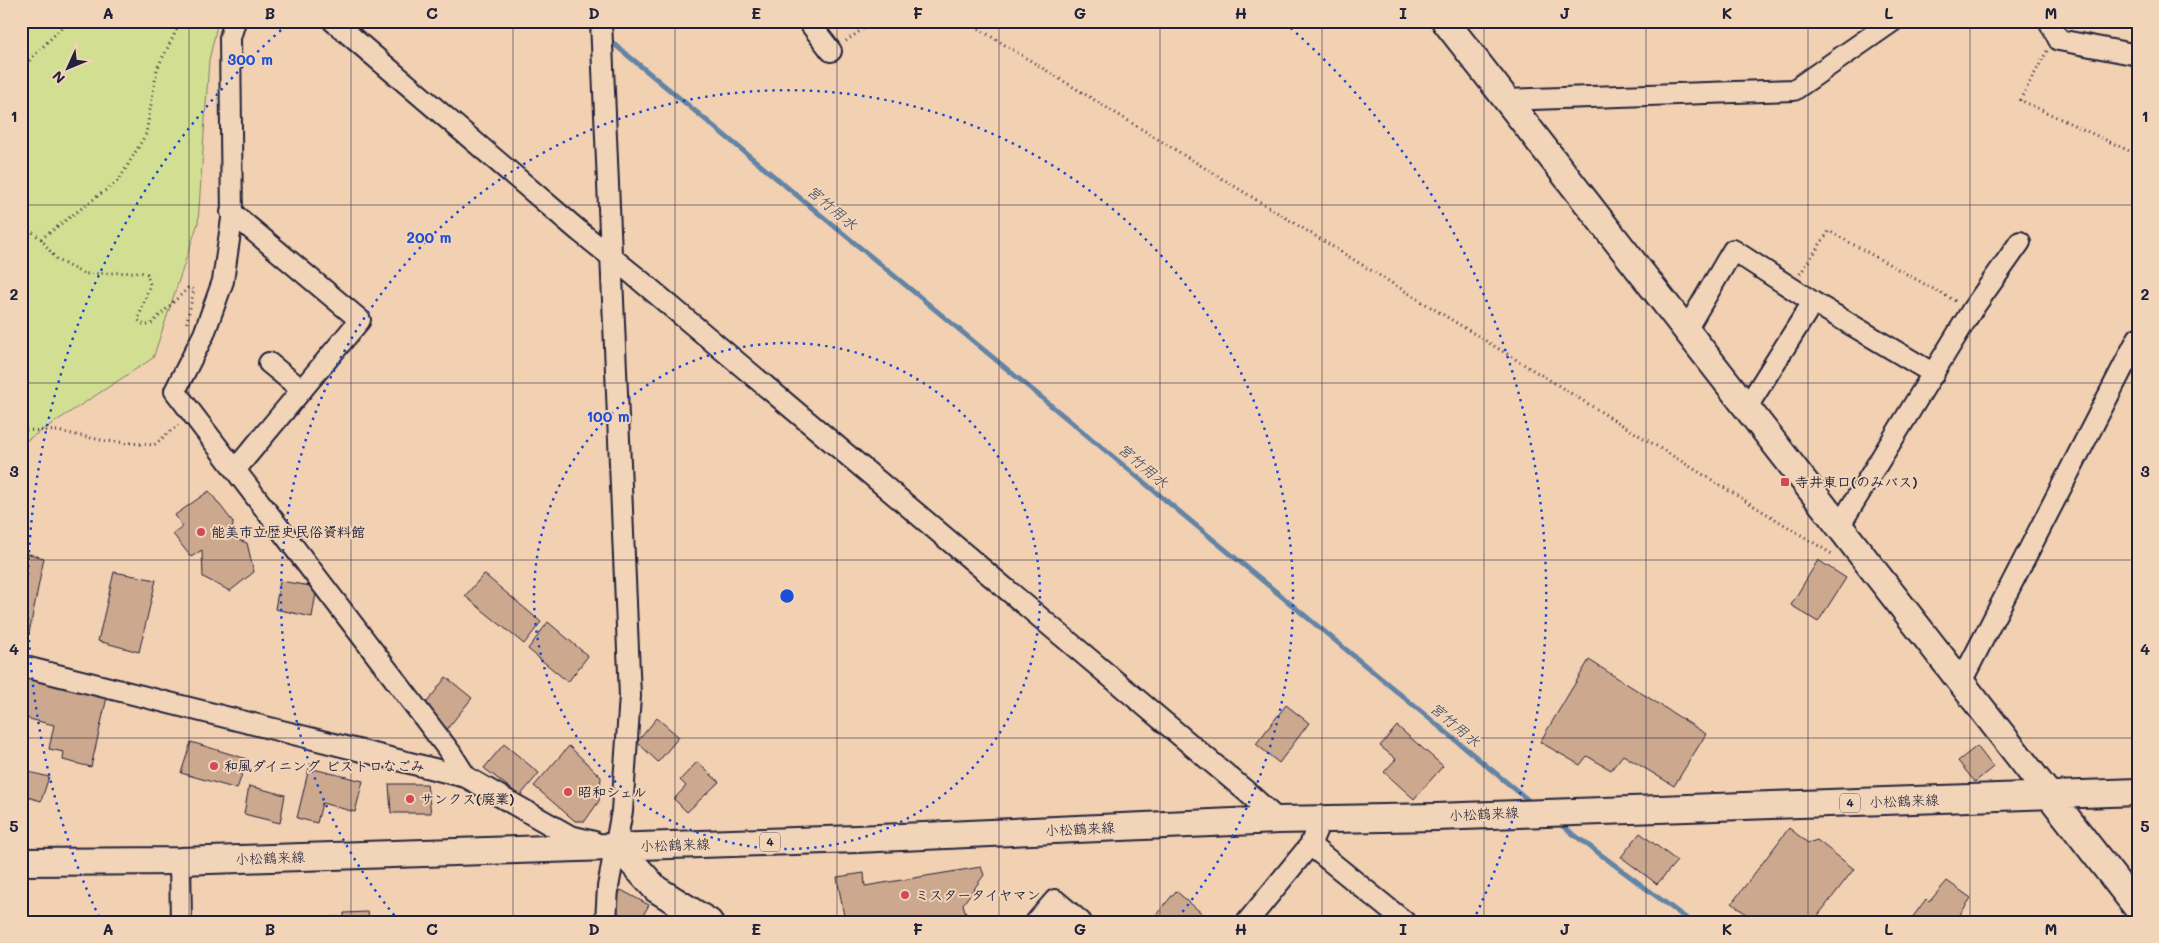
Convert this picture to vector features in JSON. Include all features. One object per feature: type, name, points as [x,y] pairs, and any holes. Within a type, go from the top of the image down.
[{"type":"main road","points":[[1445,21],[1747,407],[1840,530],[2138,909]]},
{"type":"main road","name":"小松鶴来線","points":[[21,862],[180,861],[867,839],[1278,820],[1436,817],[1518,812],[2048,796],[2137,790]]},
{"type":"main road","points":[[617,846],[656,889],[709,922]]},
{"type":"street","points":[[235,21],[230,38],[232,212],[223,281],[204,334],[176,391],[450,752],[466,777]]},
{"type":"street","points":[[332,21],[1240,785],[1278,820]]},
{"type":"street","points":[[601,21],[630,696],[622,811],[617,846],[608,886],[606,922]]},
{"type":"street","points":[[808,21],[831,51]]},
{"type":"street","points":[[1506,100],[1794,90],[1892,21]]},
{"type":"street","points":[[2053,28],[2060,40],[2138,55]]},
{"type":"street","points":[[232,212],[360,320],[235,470]]},
{"type":"street","points":[[1840,530],[1843,520],[1972,310],[2020,242]]},
{"type":"street","points":[[1686,330],[1733,250],[1814,302],[1934,374]]},
{"type":"street","points":[[1747,407],[1814,302]]},
{"type":"street","points":[[1961,682],[2138,338]]},
{"type":"street","points":[[269,363],[302,390]]},
{"type":"street","points":[[21,666],[466,777],[570,836],[617,846]]},
{"type":"street","points":[[1247,922],[1310,845],[1321,819]]},
{"type":"street","points":[[1310,845],[1405,922]]},
{"type":"street","points":[[180,861],[181,922]]},
{"type":"street","points":[[1036,922],[1055,900],[1081,922]]},
{"type":"path","points":[[21,73],[25,64],[68,21]]},
{"type":"path","points":[[41,239],[119,180],[146,134],[157,69],[181,21]]},
{"type":"path","points":[[831,51],[874,21]]},
{"type":"path","points":[[966,21],[1522,365],[1544,376],[1833,554]]},
{"type":"path","points":[[2053,28],[2020,100],[2138,155]]},
{"type":"path","points":[[21,151],[25,165],[21,178]]},
{"type":"path","points":[[21,223],[41,239],[58,260],[84,274],[140,272],[147,274],[150,284],[138,320],[144,325],[150,325],[188,288],[194,290],[184,332]]},
{"type":"path","points":[[1791,287],[1829,231],[1972,310]]},
{"type":"path","points":[[21,430],[57,431],[106,441],[154,445],[192,413]]},
{"type":"green space","points":[[21,21],[218,21],[209,60],[198,223],[153,358],[21,444]]},
{"type":"building","points":[[209,491],[233,522],[232,538],[247,543],[254,572],[230,591],[203,577],[202,550],[191,557],[173,534],[183,527],[175,515]]},
{"type":"building","points":[[21,552],[44,558],[27,643],[21,641]]},
{"type":"building","points":[[1818,560],[1846,578],[1818,622],[1791,605]]},
{"type":"building","points":[[114,572],[156,580],[139,652],[98,641]]},
{"type":"building","points":[[484,574],[541,622],[524,644],[465,596]]},
{"type":"building","points":[[280,581],[317,587],[312,617],[275,609]]},
{"type":"building","points":[[548,622],[588,656],[568,682],[528,649]]},
{"type":"building","points":[[1589,660],[1706,734],[1674,786],[1623,755],[1611,770],[1587,756],[1580,765],[1540,742]]},
{"type":"building","points":[[21,676],[107,697],[91,767],[63,760],[64,752],[49,749],[54,725],[21,717]]},
{"type":"building","points":[[446,677],[472,698],[447,729],[422,709]]},
{"type":"building","points":[[1286,705],[1309,723],[1279,763],[1256,744]]},
{"type":"building","points":[[657,718],[679,737],[658,762],[637,742]]},
{"type":"building","points":[[1397,726],[1443,766],[1414,799],[1384,772],[1396,759],[1380,746]]},
{"type":"building","name":"和風ダイニング ビストロなごみ","points":[[191,742],[247,759],[237,789],[181,773]]},
{"type":"building","points":[[504,744],[539,773],[520,796],[484,768]]},
{"type":"building","points":[[569,746],[601,777],[599,801],[585,821],[575,821],[534,786]]},
{"type":"building","points":[[1977,746],[1993,767],[1975,782],[1958,761]]},
{"type":"building","points":[[697,762],[719,782],[687,812],[674,799],[686,786],[680,780]]},
{"type":"building","points":[[309,768],[363,781],[355,812],[322,803],[317,823],[297,818]]},
{"type":"building","points":[[21,770],[49,777],[41,801],[21,795]]},
{"type":"building","name":"サンクス(廃業)","points":[[389,784],[427,784],[431,813],[391,813]]},
{"type":"building","points":[[249,786],[285,795],[280,823],[244,814]]},
{"type":"building","points":[[1789,828],[1808,843],[1817,840],[1854,869],[1813,922],[1756,922],[1732,903]]},
{"type":"building","points":[[1640,833],[1677,861],[1657,884],[1621,857]]},
{"type":"building","name":"ミスタータイヤマン","points":[[981,867],[984,875],[963,904],[968,922],[845,922],[837,877],[864,873],[865,886]]},
{"type":"building","points":[[1947,881],[1971,898],[1955,922],[1950,920],[1948,922],[1909,922],[1926,899],[1929,902]]},
{"type":"building","points":[[621,890],[649,905],[639,922],[625,922],[622,920],[624,916],[610,909]]},
{"type":"building","points":[[1176,891],[1212,922],[1150,922]]},
{"type":"building","points":[[368,912],[369,922],[344,922],[344,913]]},
{"type":"building","points":[[339,917],[339,922],[315,922],[315,918]]},
{"type":"building","points":[[307,918],[307,922],[279,922],[279,920]]},
{"type":"waterway","name":"宮竹用水","points":[[587,21],[596,29]]},
{"type":"waterway","name":"宮竹用水","points":[[608,39],[1534,805]]},
{"type":"waterway","name":"宮竹用水","points":[[1557,822],[1691,922]]},
{"type":"place","name":"寺井東口(のみバス)","points":[[1785,482]]},
{"type":"place","name":"能美市立歴史民俗資料館","points":[[201,532]]},
{"type":"place","name":"和風ダイニング ビストロなごみ","points":[[214,766]]},
{"type":"place","name":"昭和シェル","points":[[568,792]]},
{"type":"place","name":"サンクス(廃業)","points":[[410,799]]},
{"type":"place","name":"ミスタータイヤマン","points":[[905,895]]}]
